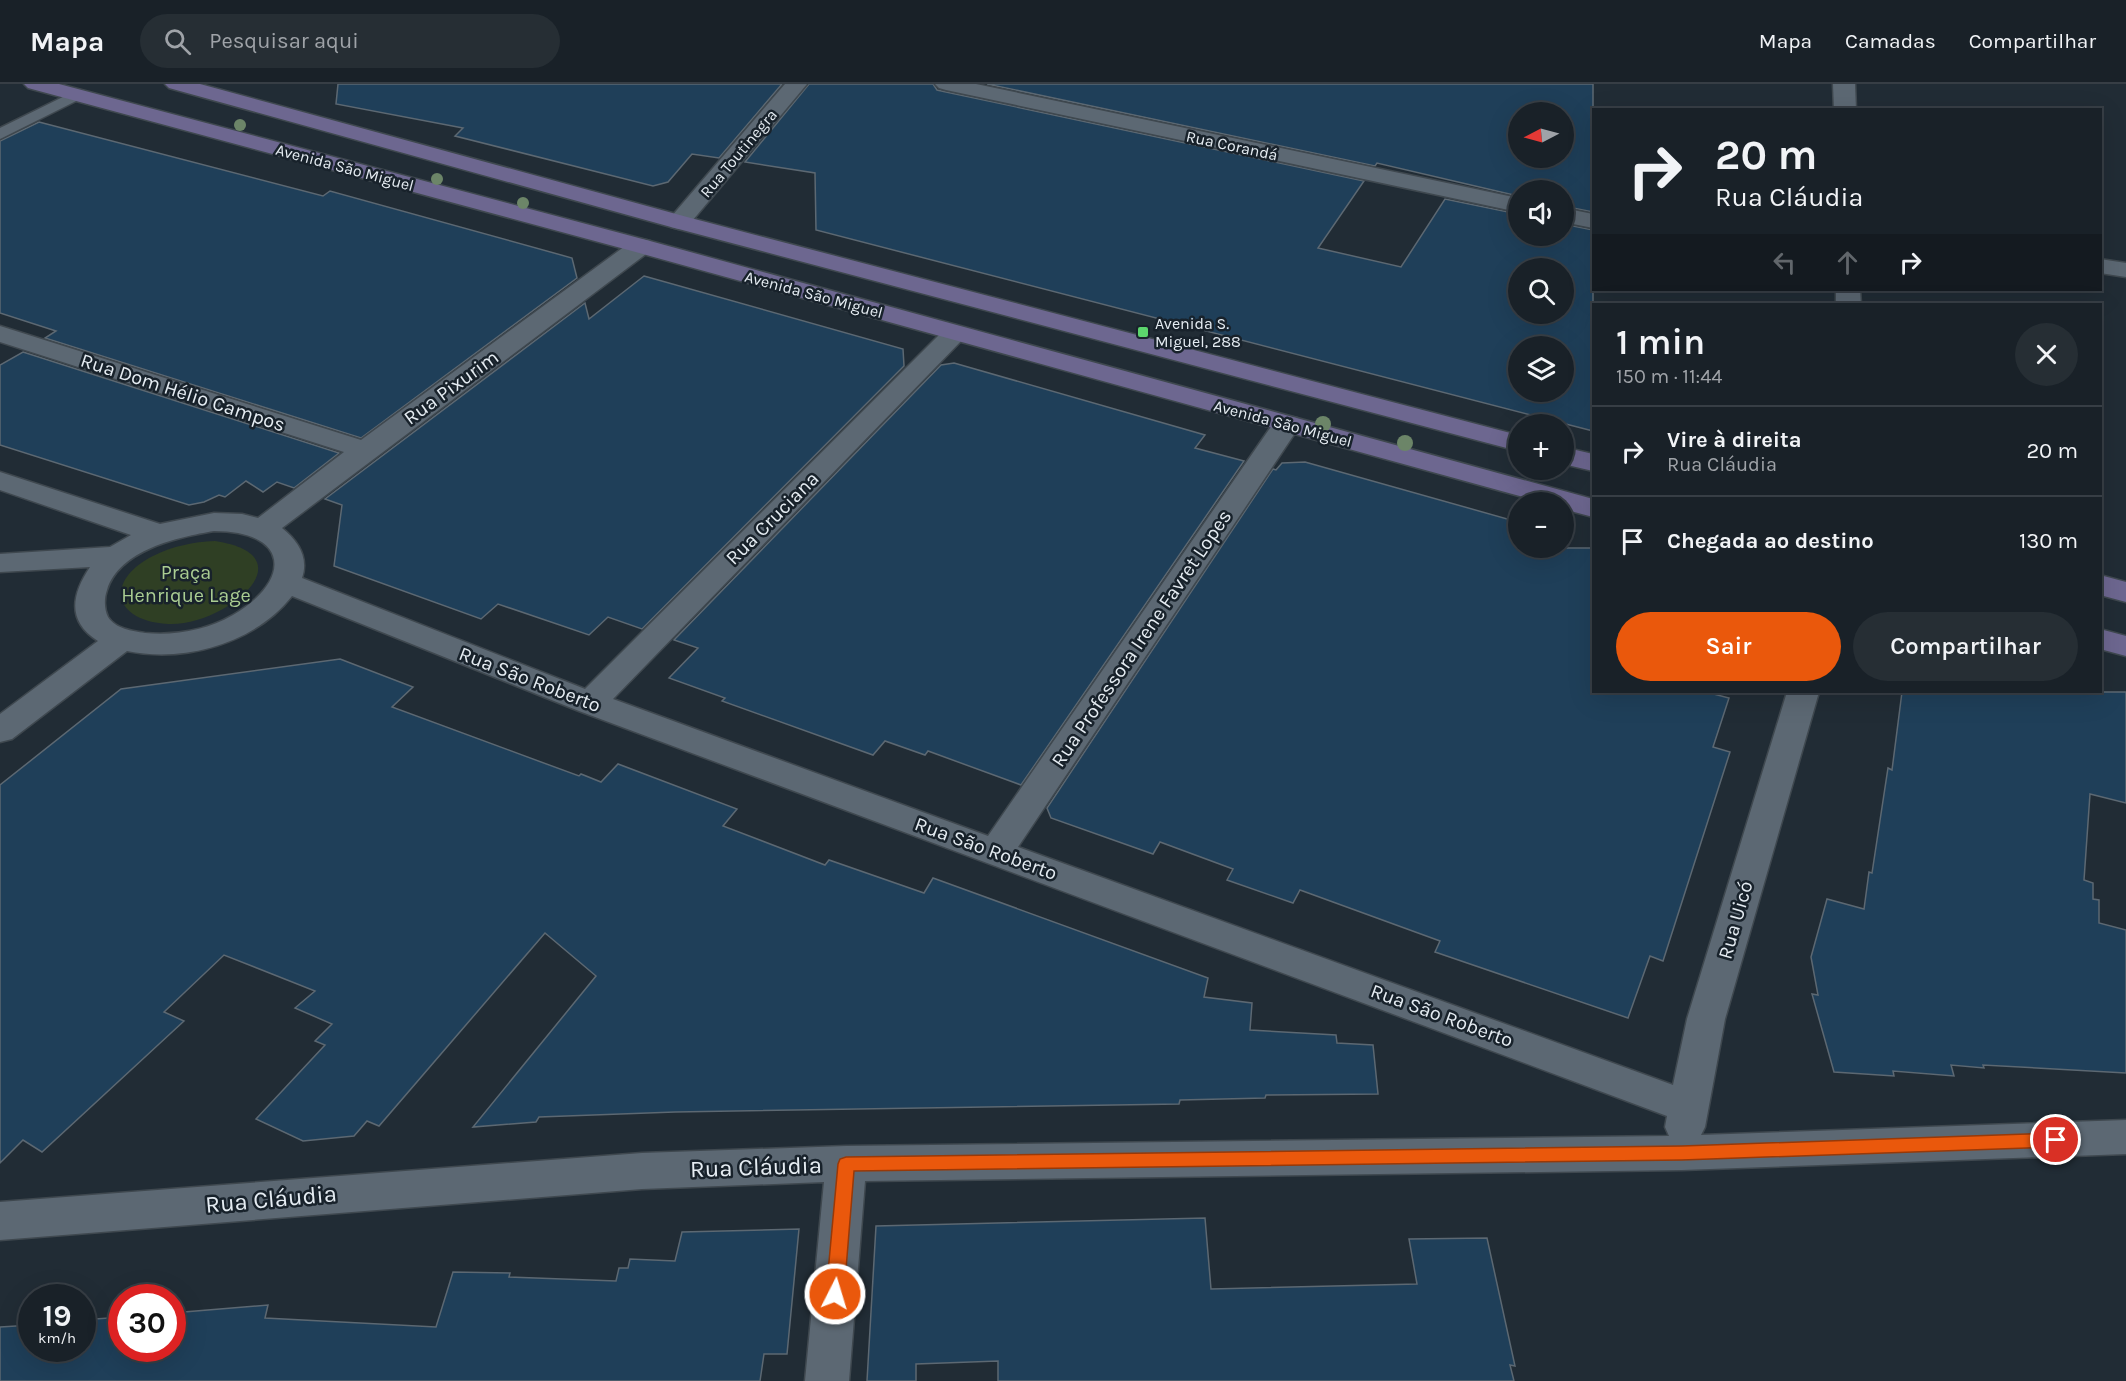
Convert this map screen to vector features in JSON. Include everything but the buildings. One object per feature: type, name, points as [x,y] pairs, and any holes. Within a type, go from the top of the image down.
[{"type":"main road","name":"Avenida São Miguel","points":[[34,84],[641,246],[1592,508]]},
{"type":"main road","name":"Avenida São Miguel","points":[[176,84],[680,222],[1508,440]]},
{"type":"main road","points":[[186,124],[232,99]]},
{"type":"main road","points":[[1574,458],[1592,463]]},
{"type":"main road","points":[[2102,586],[2126,592]]},
{"type":"main road","points":[[2102,640],[2126,646]]},
{"type":"street","name":"Rua Toutinegra","points":[[680,222],[796,84]]},
{"type":"street","name":"Rua Corandá","points":[[946,84],[1508,203]]},
{"type":"street","points":[[1844,84],[1845,108]]},
{"type":"street","points":[[1574,217],[1592,221]]},
{"type":"street","name":"Rua Pixurim","points":[[262,529],[641,246]]},
{"type":"street","points":[[2102,266],[2126,270]]},
{"type":"street","name":"Rua Cruciana","points":[[590,703],[955,333]]},
{"type":"street","name":"Rua Dom Hélio Campos","points":[[0,334],[365,450]]},
{"type":"street","name":"Rua Professora Irene Favret Lopes","points":[[996,852],[1287,424]]},
{"type":"street","points":[[0,481],[159,534]]},
{"type":"street","points":[[214,522],[241,523],[262,529],[279,538],[289,551],[291,566],[286,583],[270,603],[246,621],[216,635],[182,643],[149,645],[122,639],[101,628],[89,613],[90,594],[99,575],[118,556],[159,534],[186,526],[214,522]]},
{"type":"street","points":[[0,563],[118,556]]},
{"type":"street","name":"Rua São Roberto","points":[[286,583],[590,703],[1688,1107]]},
{"type":"street","points":[[0,730],[122,639]]},
{"type":"street","name":"Rua Uicó","points":[[1682,1153],[1688,1107],[1706,1019],[1803,693]]},
{"type":"street","name":"Rua Cláudia","points":[[0,1221],[642,1171],[846,1164],[1682,1153],[2126,1137]]},
{"type":"street","points":[[827,1381],[846,1164]]},
{"type":"lane","points":[[0,134],[77,95]]},
{"type":"green space","name":"Praça Henrique Lage","points":[[215,541],[243,549],[256,561],[257,575],[249,589],[233,603],[190,622],[168,624],[136,616],[126,608],[122,598],[122,588],[127,577],[137,566],[153,556],[176,547]]},
{"type":"place","name":"Avenida S. Miguel, 288","points":[[1143,332]]},
{"type":"route","points":[[835,1294],[846,1164],[1682,1153],[2056,1140]]}]
